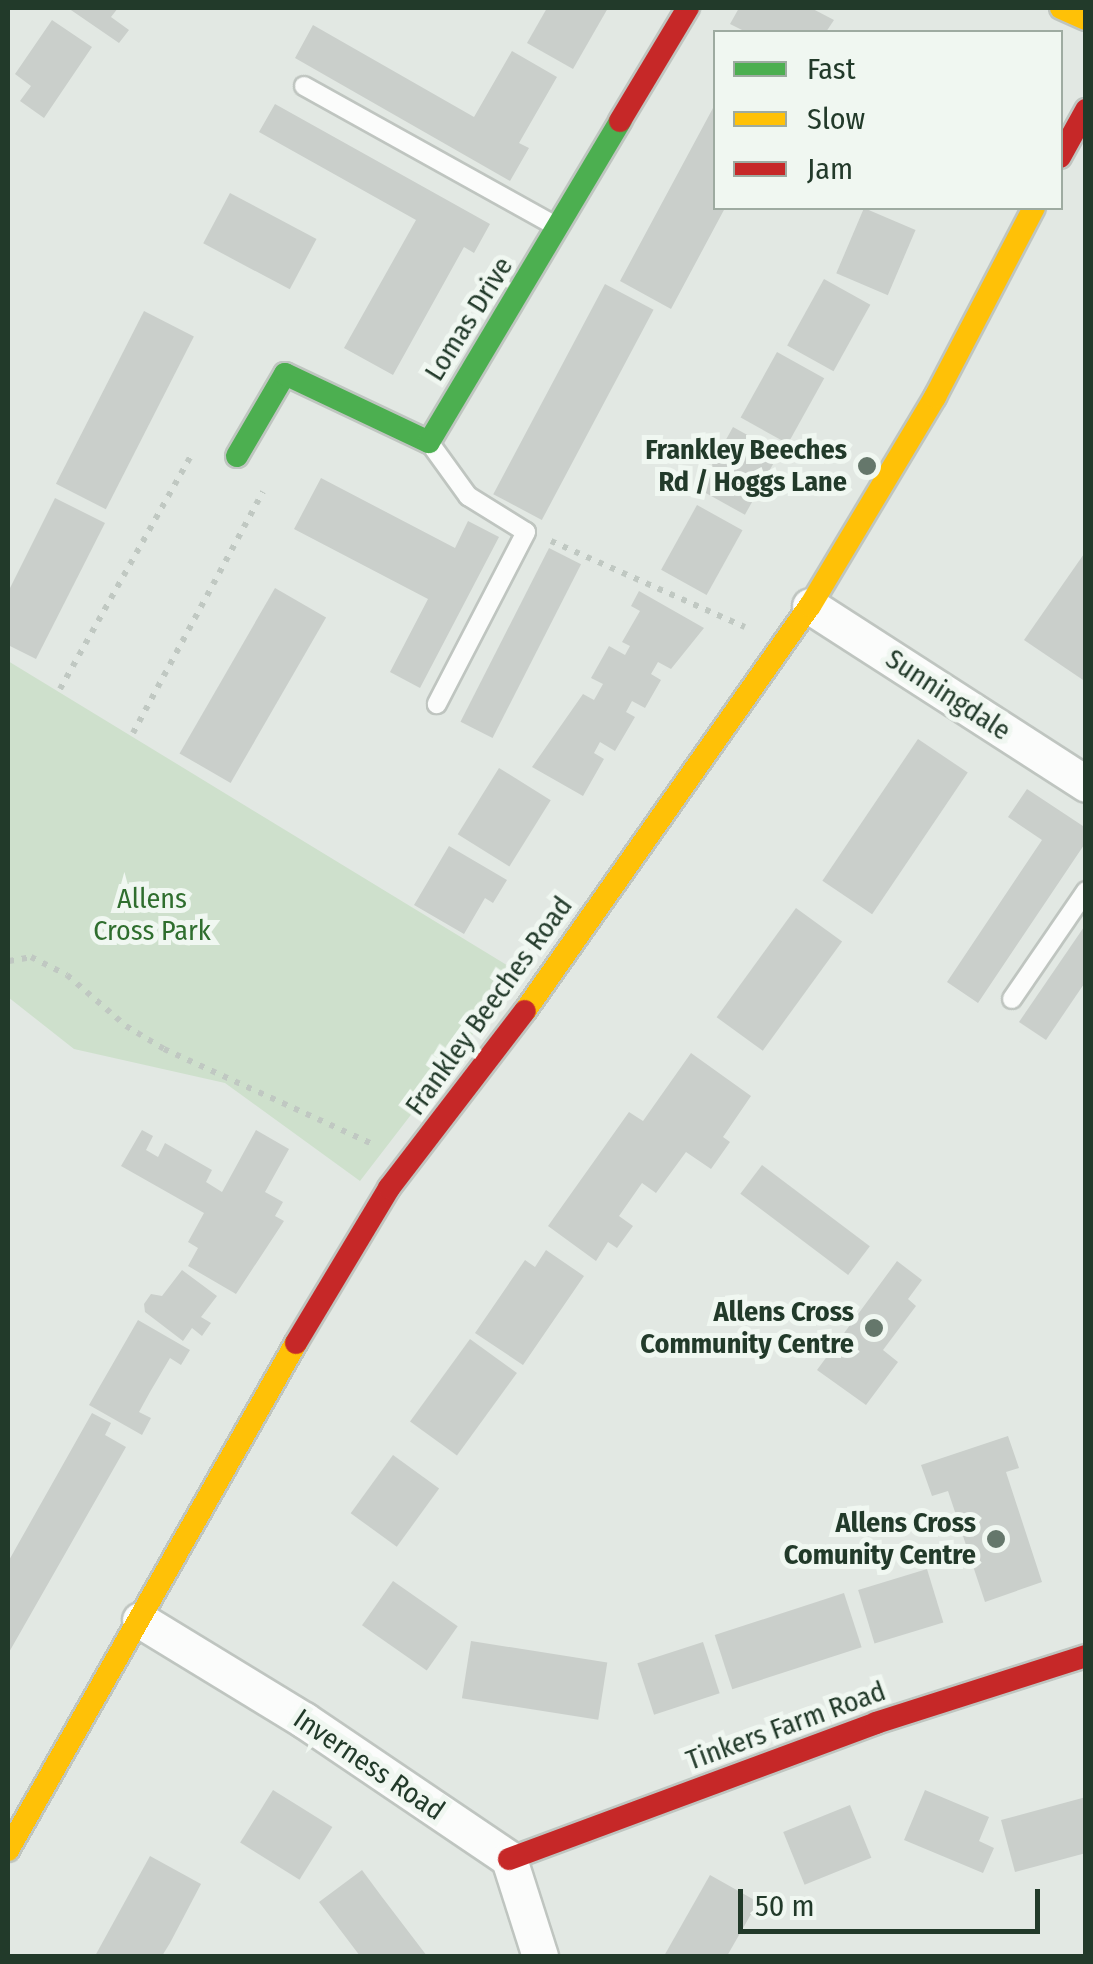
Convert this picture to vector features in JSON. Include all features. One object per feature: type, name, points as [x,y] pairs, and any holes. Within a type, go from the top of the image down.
[{"type":"street","name":"Lomas Drive","points":[[429,442],[688,8]]},
{"type":"street","points":[[1061,8],[1086,19]]},
{"type":"street","points":[[1063,152],[1086,110]]},
{"type":"street","name":"Frankley Beeches Road","points":[[8,1850],[344,1256],[406,1168],[473,1085],[810,606],[935,397],[1033,210]]},
{"type":"street","points":[[237,456],[285,374],[429,442]]},
{"type":"street","name":"Sunningdale","points":[[810,606],[1086,784]]},
{"type":"street","name":"Inverness Road","points":[[140,1620],[304,1720],[509,1860]]},
{"type":"street","name":"Tinkers Farm Road","points":[[509,1860],[876,1723],[1086,1656]]},
{"type":"street","points":[[509,1860],[540,1956]]},
{"type":"lane","points":[[304,86],[558,228]]},
{"type":"lane","points":[[429,442],[468,496],[526,532],[437,704]]},
{"type":"lane","points":[[1012,999],[1086,891]]},
{"type":"path","points":[[60,689],[195,450]]},
{"type":"path","points":[[133,733],[265,488],[253,481]]},
{"type":"path","points":[[526,532],[784,645]]},
{"type":"path","points":[[8,962],[31,958],[67,975],[126,1026],[164,1048],[366,1140],[406,1168]]},
{"type":"green space","name":"Allens Cross Park","points":[[8,661],[520,973],[360,1181],[225,1083],[74,1049],[8,997]]},
{"type":"building","points":[[68,8],[118,8],[111,17],[129,30],[119,43]]},
{"type":"building","points":[[547,8],[608,8],[573,69],[527,43]]},
{"type":"building","points":[[739,8],[811,8],[834,20],[827,30],[742,30],[730,24]]},
{"type":"building","points":[[52,20],[92,47],[44,118],[20,101],[31,86],[15,74]]},
{"type":"building","points":[[313,25],[474,117],[512,51],[557,77],[519,143],[529,148],[510,181],[295,58]]},
{"type":"building","points":[[275,104],[490,224],[474,253],[464,247],[393,375],[344,348],[416,220],[259,132]]},
{"type":"building","points":[[713,108],[713,210],[724,210],[671,309],[620,281]]},
{"type":"building","points":[[230,193],[317,239],[290,289],[203,243]]},
{"type":"building","points":[[863,210],[916,230],[888,295],[836,273]]},
{"type":"building","points":[[824,279],[870,305],[834,371],[787,345]]},
{"type":"building","points":[[605,284],[654,310],[542,520],[493,494]]},
{"type":"building","points":[[144,311],[194,336],[106,509],[56,484]]},
{"type":"building","points":[[777,352],[824,378],[788,444],[741,418]]},
{"type":"building","points":[[733,427],[779,453],[745,515],[699,489]]},
{"type":"building","points":[[321,478],[455,548],[468,521],[499,537],[420,688],[390,672],[428,599],[294,529]]},
{"type":"building","points":[[55,498],[105,523],[36,659],[8,645],[8,592]]},
{"type":"building","points":[[697,505],[742,530],[707,595],[661,570]]},
{"type":"building","points":[[549,548],[581,564],[493,738],[460,722]]},
{"type":"building","points":[[1086,551],[1086,682],[1024,640]]},
{"type":"building","points":[[275,588],[326,618],[231,783],[180,753]]},
{"type":"building","points":[[639,591],[704,628],[671,669],[658,662],[651,674],[661,680],[645,708],[632,701],[626,712],[635,717],[615,751],[600,742],[594,753],[604,759],[583,796],[532,767],[583,694],[594,700],[603,684],[591,678],[609,646],[625,655],[630,646],[622,642],[640,611],[631,606]]},
{"type":"building","points":[[918,739],[968,773],[872,914],[822,881]]},
{"type":"building","points":[[499,768],[551,800],[509,866],[458,834]]},
{"type":"building","points":[[1027,789],[1086,828],[1086,842],[978,1003],[947,982],[1042,840],[1008,817]]},
{"type":"building","points":[[449,846],[507,880],[493,903],[485,898],[464,934],[414,905]]},
{"type":"building","points":[[796,908],[842,942],[763,1051],[717,1017]]},
{"type":"building","points":[[1086,924],[1086,981],[1046,1040],[1019,1022]]},
{"type":"building","points":[[691,1053],[751,1096],[723,1137],[730,1142],[711,1169],[686,1152],[656,1193],[642,1183],[619,1216],[633,1226],[617,1248],[608,1242],[596,1261],[548,1226],[629,1112],[643,1121]]},
{"type":"building","points":[[142,1130],[153,1136],[146,1150],[158,1157],[165,1143],[212,1170],[206,1182],[222,1192],[256,1130],[289,1149],[265,1192],[283,1202],[275,1216],[284,1221],[236,1294],[188,1266],[198,1248],[188,1242],[204,1213],[121,1166]]},
{"type":"building","points":[[762,1165],[870,1246],[848,1275],[740,1194]]},
{"type":"building","points":[[546,1250],[584,1276],[523,1365],[475,1333],[525,1260],[535,1267]]},
{"type":"building","name":"Allens Cross Community Centre","points":[[897,1261],[922,1280],[908,1299],[916,1306],[883,1350],[898,1362],[866,1405],[817,1370]]},
{"type":"building","points":[[182,1270],[217,1296],[201,1317],[211,1323],[202,1336],[192,1328],[183,1341],[145,1312],[144,1304],[151,1294],[162,1296]]},
{"type":"building","points":[[138,1320],[190,1350],[181,1365],[170,1358],[150,1392],[139,1412],[151,1418],[142,1435],[89,1405]]},
{"type":"building","points":[[470,1339],[517,1373],[457,1456],[410,1422]]},
{"type":"building","points":[[92,1413],[111,1423],[105,1435],[126,1447],[8,1654],[8,1562]]},
{"type":"building","name":"Allens Cross Comunity Centre","points":[[1008,1436],[1019,1468],[1006,1472],[1042,1582],[985,1602],[948,1491],[932,1496],[921,1465]]},
{"type":"building","points":[[393,1455],[439,1489],[397,1547],[351,1513]]},
{"type":"building","points":[[927,1569],[943,1623],[875,1644],[858,1590]]},
{"type":"building","points":[[393,1581],[458,1626],[427,1671],[362,1625]]},
{"type":"building","points":[[844,1593],[862,1647],[732,1689],[715,1635]]},
{"type":"building","points":[[471,1641],[607,1663],[598,1720],[462,1698]]},
{"type":"building","points":[[703,1642],[720,1693],[654,1715],[637,1663]]},
{"type":"building","points":[[273,1790],[332,1827],[300,1880],[240,1843]]},
{"type":"building","points":[[925,1790],[989,1817],[979,1841],[994,1848],[983,1873],[904,1840]]},
{"type":"building","points":[[1086,1797],[1086,1853],[1015,1872],[1001,1820]]},
{"type":"building","points":[[850,1805],[871,1858],[805,1885],[783,1832]]},
{"type":"building","points":[[150,1856],[201,1884],[170,1943],[162,1956],[95,1956]]},
{"type":"building","points":[[362,1870],[427,1956],[360,1956],[319,1902]]},
{"type":"building","points":[[710,1875],[758,1902],[727,1956],[664,1956]]},
{"type":"traffic: fast","points":[[237,456],[285,374],[429,442],[620,121]]},
{"type":"traffic: slow","points":[[1061,8],[1086,19]]},
{"type":"traffic: slow","points":[[525,1011],[810,606],[935,397],[1033,210]]},
{"type":"traffic: slow","points":[[8,1850],[296,1343]]},
{"type":"traffic: jam","points":[[620,121],[688,8]]},
{"type":"traffic: jam","points":[[1063,152],[1086,110]]},
{"type":"traffic: jam","points":[[296,1343],[389,1188],[525,1011]]},
{"type":"traffic: jam","points":[[509,1859],[876,1723],[1086,1656]]},
{"type":"place","name":"Frankley Beeches Rd / Hoggs Lane","points":[[867,466]]},
{"type":"place","name":"Allens Cross Community Centre","points":[[874,1328]]},
{"type":"place","name":"Allens Cross Comunity Centre","points":[[996,1539]]}]
